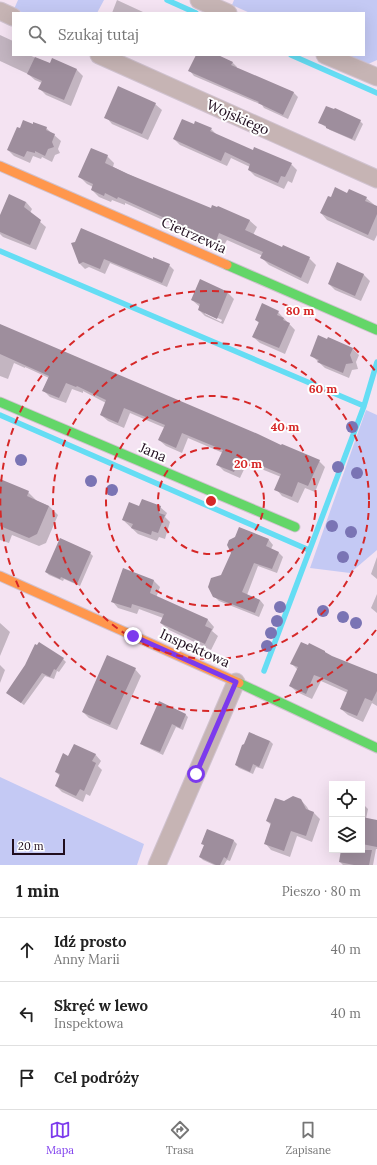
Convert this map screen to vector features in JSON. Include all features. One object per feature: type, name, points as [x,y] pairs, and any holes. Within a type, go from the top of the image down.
[{"type":"street","points":[[199,0],[226,12]]},
{"type":"street","points":[[0,11],[12,17]]},
{"type":"street","name":"Wojskiego","points":[[101,56],[377,179]]},
{"type":"street","points":[[326,56],[377,77]]},
{"type":"street","name":"Cietrzewia","points":[[0,166],[377,330]]},
{"type":"street","name":"Jana","points":[[0,402],[295,527]]},
{"type":"street","name":"Inspektowa","points":[[0,576],[236,682],[377,748]]},
{"type":"street","points":[[157,865],[236,682]]},
{"type":"shaded area","points":[[18,0],[104,0],[98,12],[22,12],[14,9]]},
{"type":"shaded area","points":[[234,0],[377,0],[377,60],[366,65],[347,56],[365,56],[365,12],[248,12],[232,5]]},
{"type":"shaded area","points":[[366,410],[377,415],[377,550],[350,573],[310,568]]},
{"type":"shaded area","points":[[0,777],[144,844],[137,865],[0,865]]},
{"type":"building","points":[[196,56],[220,56],[233,62],[231,65],[294,92],[283,115],[258,103],[259,102],[188,71]]},
{"type":"building","points":[[35,57],[50,63],[52,58],[77,69],[64,100],[38,89],[42,81],[27,74]]},
{"type":"building","points":[[118,86],[156,103],[142,134],[104,118]]},
{"type":"building","points":[[326,106],[335,108],[361,120],[352,139],[318,123]]},
{"type":"building","points":[[182,119],[194,124],[195,121],[212,128],[210,131],[253,150],[254,147],[292,163],[285,177],[281,176],[278,183],[248,170],[250,164],[225,152],[221,161],[173,139]]},
{"type":"building","points":[[23,120],[47,127],[46,130],[55,134],[52,142],[54,147],[48,149],[45,156],[35,151],[35,153],[27,151],[24,157],[7,150],[17,127],[20,128]]},
{"type":"building","points":[[91,148],[108,155],[105,163],[211,208],[212,205],[218,206],[250,220],[245,230],[282,247],[283,245],[310,257],[301,278],[260,258],[263,252],[219,233],[216,241],[118,197],[117,199],[105,193],[104,196],[91,190],[93,184],[78,177]]},
{"type":"building","points":[[335,187],[347,193],[349,189],[367,197],[365,201],[377,206],[377,214],[368,235],[320,213],[328,196],[331,197]]},
{"type":"building","points":[[9,194],[26,202],[24,207],[41,220],[30,245],[0,232],[0,215]]},
{"type":"building","points":[[81,228],[153,259],[153,257],[170,264],[162,283],[104,259],[100,269],[83,262],[79,264],[71,243],[75,242]]},
{"type":"building","points":[[337,262],[364,274],[355,296],[328,284]]},
{"type":"building","points":[[200,279],[228,292],[217,319],[198,310],[200,304],[191,300]]},
{"type":"building","points":[[262,303],[279,311],[277,315],[290,323],[279,348],[252,337],[259,322],[255,320]]},
{"type":"building","points":[[0,324],[281,445],[282,444],[320,460],[308,486],[298,482],[292,497],[274,490],[281,474],[240,457],[234,472],[216,465],[223,450],[182,433],[176,448],[158,440],[165,425],[124,408],[118,423],[100,415],[106,400],[77,386],[76,387],[66,383],[59,398],[42,391],[49,376],[0,354]]},
{"type":"building","points":[[318,335],[327,339],[328,337],[353,348],[350,355],[353,363],[346,364],[343,373],[317,362],[319,360],[310,356]]},
{"type":"building","points":[[0,479],[29,491],[27,496],[49,506],[37,534],[29,538],[0,526]]},
{"type":"building","points":[[142,499],[161,506],[159,513],[165,515],[158,533],[152,531],[151,535],[131,528],[133,524],[122,520],[129,502],[139,506]]},
{"type":"building","points":[[239,527],[269,539],[266,546],[279,552],[272,569],[254,563],[242,592],[260,600],[255,613],[213,597],[208,587],[211,578],[221,575],[231,553],[227,545],[229,540],[235,537]]},
{"type":"building","points":[[60,538],[91,552],[77,584],[61,577],[60,579],[45,572]]},
{"type":"building","points":[[123,568],[154,580],[150,593],[208,619],[205,626],[212,629],[205,644],[160,623],[164,614],[132,604],[131,608],[111,602]]},
{"type":"building","points":[[39,642],[64,658],[56,670],[54,669],[50,677],[42,673],[21,703],[6,693],[25,665],[35,644],[37,645]]},
{"type":"building","points":[[301,642],[308,645],[309,643],[332,656],[377,674],[377,691],[372,701],[365,698],[357,716],[340,709],[348,690],[322,678],[314,675],[306,694],[289,686],[298,667],[290,664]]},
{"type":"building","points":[[107,655],[136,668],[110,725],[82,712]]},
{"type":"building","points":[[159,701],[186,714],[180,728],[172,724],[160,752],[140,744]]},
{"type":"building","points":[[249,732],[270,741],[259,767],[253,764],[250,772],[235,765],[242,745],[244,744]]},
{"type":"building","points":[[74,744],[96,754],[92,761],[96,763],[84,791],[80,789],[76,796],[55,786],[60,774],[55,772],[63,753],[68,756]]},
{"type":"building","points":[[293,796],[301,799],[306,809],[314,812],[306,836],[291,831],[284,851],[264,844],[271,823],[266,821],[275,798],[284,801]]},
{"type":"building","points":[[365,818],[377,820],[377,847],[365,845]]},
{"type":"building","points":[[207,829],[234,840],[227,859],[224,857],[220,865],[216,865],[199,857],[204,845],[201,844]]},
{"type":"building","points":[[365,850],[372,850],[369,865],[354,865],[339,862],[340,853],[365,853]]},
{"type":"waterway","points":[[167,0],[194,12]]},
{"type":"waterway","points":[[293,56],[377,93]]},
{"type":"waterway","points":[[0,251],[364,406]]},
{"type":"waterway","points":[[264,671],[364,406],[377,362]]},
{"type":"waterway","points":[[0,415],[309,550]]},
{"type":"traffic: fast","points":[[227,265],[377,330]]},
{"type":"traffic: fast","points":[[0,402],[295,527]]},
{"type":"traffic: fast","points":[[239,683],[377,748]]},
{"type":"traffic: slow","points":[[0,166],[227,265]]},
{"type":"traffic: slow","points":[[0,576],[239,683]]},
{"type":"route","points":[[133,636],[236,682],[196,774]]}]
